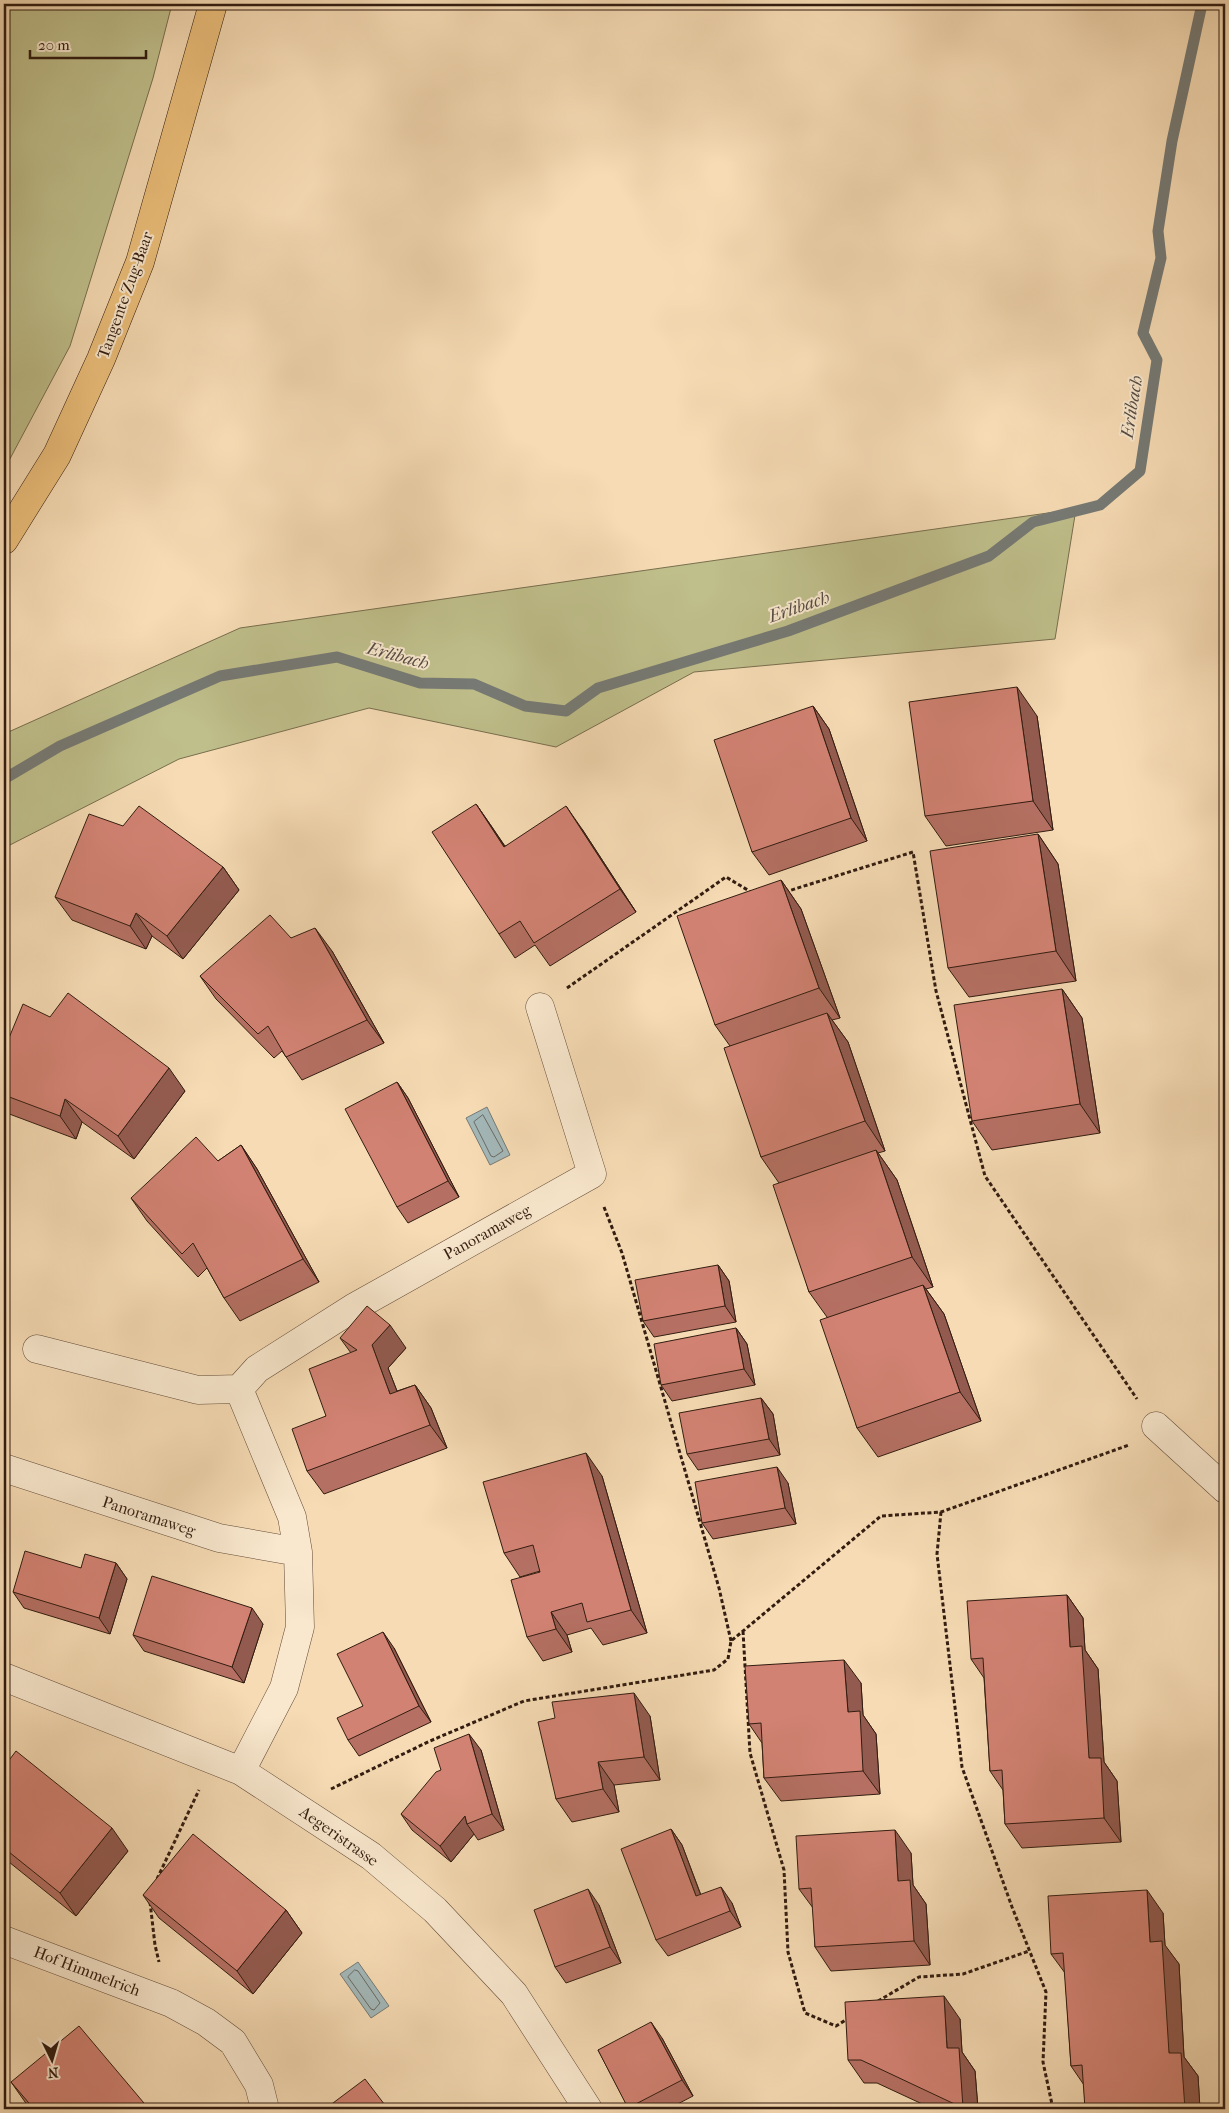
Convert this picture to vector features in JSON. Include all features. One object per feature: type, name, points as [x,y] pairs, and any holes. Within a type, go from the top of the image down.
[{"type":"main road","name":"Tangente Zug-Baar","points":[[4,540],[57,454],[101,359],[140,262],[213,4]]},
{"type":"street","points":[[540,1007],[592,1174]]},
{"type":"street","name":"Panoramaweg","points":[[239,1389],[258,1369],[353,1308],[592,1174]]},
{"type":"street","points":[[37,1349],[198,1390],[239,1389],[292,1517],[298,1552],[300,1627],[284,1688],[241,1770]]},
{"type":"street","points":[[1156,1426],[1225,1489]]},
{"type":"street","name":"Panoramaweg","points":[[4,1468],[218,1538],[298,1552]]},
{"type":"street","name":"Aegeristrasse","points":[[4,1677],[241,1770],[371,1856],[436,1910],[514,1994],[588,2109]]},
{"type":"street","name":"Hof Himmelrich","points":[[4,1940],[171,2003],[206,2022],[233,2042],[259,2084],[264,2109]]},
{"type":"path","points":[[731,1641],[882,1516],[941,1512],[1124,1448],[1156,1426],[985,1176],[936,991],[913,852],[781,893]]},
{"type":"path","points":[[540,1007],[726,876],[755,894]]},
{"type":"path","points":[[326,1791],[430,1741],[524,1701],[714,1670],[728,1659],[731,1641],[719,1588],[622,1253],[592,1174]]},
{"type":"path","points":[[941,1512],[937,1554],[962,1767],[1029,1951],[1046,1992],[1043,2062],[1053,2109]]},
{"type":"path","points":[[743,1631],[750,1753],[784,1870],[790,1960],[806,2013],[836,2026],[852,2016]]},
{"type":"path","points":[[156,1882],[203,1783]]},
{"type":"path","points":[[149,1899],[154,1945],[171,2003]]},
{"type":"path","points":[[877,2002],[919,1977],[963,1974],[1029,1951]]},
{"type":"green space","points":[[4,4],[172,4],[153,78],[70,346],[4,470]]},
{"type":"green space","points":[[1076,509],[1055,639],[694,672],[556,747],[369,708],[179,759],[4,848],[4,734],[240,628]]},
{"type":"water","points":[[487,1107],[510,1155],[490,1165],[466,1118]]},
{"type":"water","points":[[358,1962],[389,2006],[371,2018],[340,1974]]},
{"type":"building","points":[[1017,687],[1033,801],[925,816],[909,702]]},
{"type":"building","points":[[813,706],[851,818],[752,852],[714,740]]},
{"type":"building","points":[[476,804],[504,847],[566,806],[620,889],[534,943],[520,921],[499,934],[432,832]]},
{"type":"building","points":[[139,806],[223,867],[167,936],[136,913],[130,926],[55,897],[89,814],[123,826]]},
{"type":"building","points":[[1038,834],[1056,951],[948,968],[930,851]]},
{"type":"building","points":[[781,880],[819,988],[715,1025],[677,916]]},
{"type":"building","points":[[270,915],[291,938],[315,928],[367,1020],[286,1057],[268,1026],[258,1034],[200,976]]},
{"type":"building","points":[[1062,989],[1080,1104],[972,1121],[954,1005]]},
{"type":"building","points":[[68,993],[169,1068],[118,1136],[65,1099],[60,1116],[4,1095],[4,1050],[23,1004],[50,1017]]},
{"type":"building","points":[[827,1013],[865,1121],[761,1157],[724,1048]]},
{"type":"building","points":[[397,1082],[448,1181],[397,1207],[345,1109]]},
{"type":"building","points":[[196,1137],[218,1161],[241,1145],[303,1259],[224,1298],[193,1243],[182,1254],[131,1198]]},
{"type":"building","points":[[876,1150],[912,1257],[809,1292],[773,1185]]},
{"type":"building","points":[[718,1265],[725,1306],[643,1321],[635,1280]]},
{"type":"building","points":[[923,1285],[960,1392],[857,1428],[820,1320]]},
{"type":"building","points":[[367,1306],[390,1325],[372,1345],[390,1394],[415,1385],[430,1425],[307,1471],[292,1429],[326,1416],[309,1369],[357,1350],[340,1338]]},
{"type":"building","points":[[736,1328],[744,1369],[661,1385],[654,1344]]},
{"type":"building","points":[[761,1398],[769,1439],[687,1454],[679,1413]]},
{"type":"building","points":[[586,1453],[631,1610],[587,1622],[582,1603],[551,1612],[556,1629],[527,1637],[511,1580],[540,1572],[533,1545],[504,1553],[483,1482]]},
{"type":"building","points":[[777,1467],[785,1508],[702,1523],[695,1482]]},
{"type":"building","points":[[25,1551],[81,1568],[85,1554],[116,1563],[99,1618],[13,1592]]},
{"type":"building","points":[[152,1576],[252,1608],[232,1667],[133,1635]]},
{"type":"building","points":[[1067,1595],[1070,1647],[1082,1646],[1089,1758],[1101,1758],[1104,1818],[1005,1824],[1002,1770],[990,1771],[983,1658],[971,1659],[967,1601]]},
{"type":"building","points":[[383,1632],[419,1706],[348,1740],[337,1718],[363,1706],[337,1654]]},
{"type":"building","points":[[844,1660],[848,1712],[860,1711],[863,1771],[764,1778],[761,1723],[749,1724],[745,1666]]},
{"type":"building","points":[[634,1693],[644,1757],[598,1762],[603,1789],[556,1799],[538,1722],[555,1718],[552,1702]]},
{"type":"building","points":[[469,1734],[492,1814],[467,1824],[465,1816],[440,1846],[401,1814],[436,1772],[441,1770],[434,1748]]},
{"type":"building","points":[[16,1751],[112,1828],[60,1893],[4,1848],[4,1767]]},
{"type":"building","points":[[671,1829],[696,1896],[721,1887],[730,1911],[656,1940],[621,1849]]},
{"type":"building","points":[[895,1830],[898,1881],[910,1880],[914,1941],[815,1947],[811,1888],[799,1889],[796,1836]]},
{"type":"building","points":[[193,1834],[286,1910],[237,1971],[143,1895]]},
{"type":"building","points":[[588,1889],[610,1947],[555,1967],[534,1910]]},
{"type":"building","points":[[1147,1890],[1150,1942],[1162,1941],[1169,2053],[1181,2053],[1185,2109],[1085,2109],[1082,2065],[1071,2066],[1063,1953],[1051,1954],[1048,1896]]},
{"type":"building","points":[[944,1996],[947,2048],[959,2048],[963,2108],[861,2060],[848,2060],[845,2002]]},
{"type":"building","points":[[651,2022],[682,2080],[628,2108],[598,2050]]},
{"type":"building","points":[[79,2026],[149,2109],[34,2109],[11,2082]]},
{"type":"building","points":[[365,2079],[388,2109],[325,2109]]},
{"type":"waterway","name":"Erlibach","points":[[4,779],[60,746],[220,676],[337,657],[420,683],[474,684],[525,706],[566,711],[598,688],[788,631],[989,556],[1033,522],[1100,505],[1140,471],[1157,360],[1143,333],[1161,258],[1158,231],[1172,141],[1202,4]]}]
